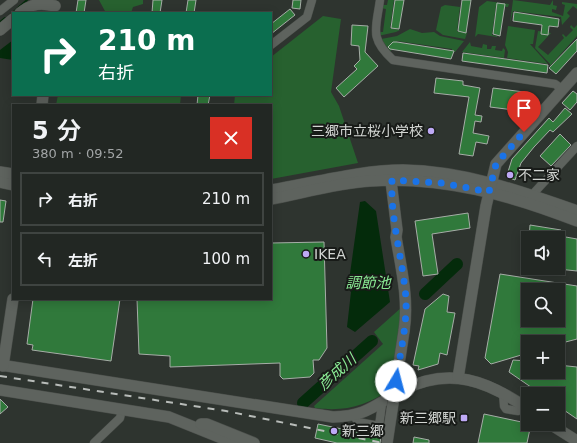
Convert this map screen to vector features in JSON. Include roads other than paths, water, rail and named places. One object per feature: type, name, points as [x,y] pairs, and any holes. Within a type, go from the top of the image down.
[{"type":"street","points":[[0,11],[14,0]]},
{"type":"street","points":[[272,45],[307,18],[312,0]]},
{"type":"street","points":[[380,0],[375,35],[379,45],[393,60],[555,84],[562,90]]},
{"type":"street","points":[[21,12],[31,5],[38,3],[56,6]]},
{"type":"street","points":[[1,27],[12,20]]},
{"type":"street","points":[[458,378],[489,187],[499,159],[562,90],[576,77]]},
{"type":"street","points":[[532,195],[577,146]]},
{"type":"street","points":[[0,172],[12,174]]},
{"type":"street","points":[[272,190],[432,172],[489,187],[532,195],[577,211]]},
{"type":"street","points":[[272,199],[350,183],[389,177]]},
{"type":"street","points":[[387,443],[404,331],[406,295],[396,237],[389,177]]},
{"type":"street","points":[[0,182],[12,185]]},
{"type":"street","points":[[489,187],[577,221]]},
{"type":"street","points":[[13,300],[2,366],[318,415],[353,415],[382,404],[402,391],[423,382],[442,378],[458,378],[486,384],[503,392],[521,404]]},
{"type":"street","points":[[0,390],[169,417],[234,443]]},
{"type":"street","points":[[353,415],[358,422],[379,426],[382,404]]},
{"type":"street","points":[[94,443],[120,418],[122,409]]},
{"type":"street","points":[[197,428],[203,423],[207,424],[254,443]]},
{"type":"street","points":[[561,431],[577,441]]},
{"type":"water","points":[[12,41],[12,60],[0,58],[0,50]]},
{"type":"water","name":"調節池","points":[[365,201],[376,211],[390,302],[355,332],[347,327],[351,292],[348,288],[360,202]]},
{"type":"waterway","points":[[14,12],[27,0]]},
{"type":"waterway","points":[[9,16],[12,13]]},
{"type":"waterway","points":[[0,22],[5,18]]},
{"type":"waterway","name":"彦成川","points":[[425,294],[457,264]]},
{"type":"waterway","name":"彦成川","points":[[303,403],[372,341]]},
{"type":"railway","points":[[0,376],[226,411],[383,443]]},
{"type":"place","name":"三郷市立桜小学校","points":[[431,131]]},
{"type":"place","name":"不二家","points":[[510,175]]},
{"type":"place","name":"IKEA","points":[[306,254]]},
{"type":"place","name":"新三郷駅","points":[[464,418]]},
{"type":"place","name":"新三郷","points":[[334,431]]}]
